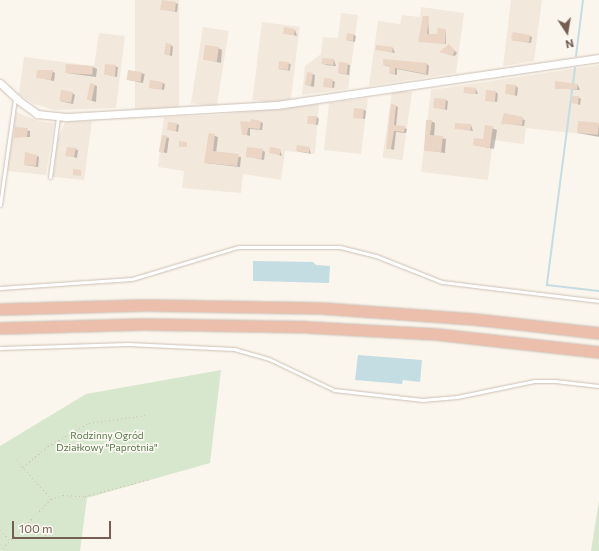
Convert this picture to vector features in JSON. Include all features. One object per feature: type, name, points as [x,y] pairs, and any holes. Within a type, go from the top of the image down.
[{"type":"highway","points":[[0,309],[145,305],[321,308],[466,318],[599,333]]},
{"type":"highway","points":[[0,328],[143,324],[307,327],[436,334],[599,352]]},
{"type":"street","points":[[0,83],[15,98],[37,114],[58,117],[277,105],[599,58]]},
{"type":"lane","points":[[0,205],[15,98]]},
{"type":"lane","points":[[50,177],[58,117]]},
{"type":"lane","points":[[0,288],[132,279],[238,247],[340,247],[376,256],[442,282],[599,301]]},
{"type":"lane","points":[[0,348],[128,344],[234,349],[268,359],[334,390],[422,400],[457,397],[534,381],[555,381],[599,386]]},
{"type":"path","points":[[22,467],[48,446],[89,422],[119,417],[146,415]]},
{"type":"path","points":[[16,460],[51,499]]},
{"type":"path","points":[[0,551],[51,499],[63,495],[84,496],[150,479]]},
{"type":"path","points":[[31,519],[49,538]]},
{"type":"path","points":[[0,530],[10,540]]},
{"type":"shaded area","points":[[135,0],[179,0],[179,109],[135,109]]},
{"type":"shaded area","points":[[511,0],[542,0],[534,61],[503,66]]},
{"type":"shaded area","points":[[421,7],[464,13],[456,73],[369,86],[378,21],[400,24],[402,15],[420,17]]},
{"type":"shaded area","points":[[341,13],[358,15],[348,89],[302,95],[305,66],[321,54],[323,37],[338,38]]},
{"type":"shaded area","points":[[262,22],[300,27],[290,105],[252,100]]},
{"type":"shaded area","points":[[203,27],[229,31],[217,107],[191,103]]},
{"type":"shaded area","points":[[99,33],[125,36],[116,108],[54,110],[34,104],[19,94],[24,57],[94,66]]},
{"type":"shaded area","points":[[599,65],[599,136],[526,128],[524,144],[493,140],[488,180],[421,172],[431,90]]},
{"type":"shaded area","points":[[392,89],[412,92],[402,160],[383,158]]},
{"type":"shaded area","points":[[368,98],[361,154],[324,150],[329,103]]},
{"type":"shaded area","points":[[319,104],[315,154],[285,151],[281,180],[243,174],[241,193],[182,188],[184,171],[158,167],[164,117],[218,115]]},
{"type":"shaded area","points":[[16,112],[38,121],[54,123],[46,175],[7,171]]},
{"type":"shaded area","points":[[92,121],[84,180],[53,177],[58,138],[65,122]]},
{"type":"green space","name":"Rodzinny Ogród Działkowy \"Paprotnia\"","points":[[221,370],[210,463],[87,498],[80,551],[0,551],[0,446],[86,394]]},
{"type":"green space","points":[[599,500],[599,551],[591,551]]},
{"type":"water","points":[[253,261],[313,262],[316,265],[330,266],[329,283],[253,281]]},
{"type":"water","points":[[358,355],[422,360],[420,382],[403,380],[402,384],[355,380]]},
{"type":"building","points":[[162,0],[176,2],[175,11],[160,10]]},
{"type":"building","points":[[423,16],[429,16],[427,34],[437,34],[438,28],[446,29],[445,44],[418,42]]},
{"type":"building","points":[[284,27],[295,29],[294,35],[283,34]]},
{"type":"building","points":[[513,32],[530,35],[529,42],[513,41],[511,38]]},
{"type":"building","points":[[347,33],[354,34],[353,41],[346,40]]},
{"type":"building","points":[[166,43],[171,44],[170,55],[164,54]]},
{"type":"building","points":[[449,44],[455,51],[452,56],[439,52]]},
{"type":"building","points":[[205,45],[219,47],[217,62],[203,60]]},
{"type":"building","points":[[376,45],[393,47],[392,52],[375,50]]},
{"type":"building","points":[[322,58],[334,59],[333,65],[321,64]]},
{"type":"building","points":[[383,59],[427,63],[426,74],[395,68],[395,74],[389,73],[390,66],[383,65]]},
{"type":"building","points":[[279,61],[289,62],[288,70],[278,69]]},
{"type":"building","points":[[339,62],[348,63],[347,74],[338,73]]},
{"type":"building","points":[[66,64],[93,66],[92,75],[65,73]]},
{"type":"building","points":[[105,64],[116,65],[115,76],[104,75]]},
{"type":"building","points":[[37,70],[53,70],[51,80],[36,78]]},
{"type":"building","points":[[128,70],[142,72],[140,82],[127,80]]},
{"type":"building","points":[[307,72],[313,73],[311,86],[305,85]]},
{"type":"building","points":[[324,78],[333,79],[332,88],[323,87]]},
{"type":"building","points":[[150,80],[163,82],[162,90],[149,88]]},
{"type":"building","points":[[555,81],[578,84],[577,89],[555,89]]},
{"type":"building","points":[[90,83],[95,84],[92,101],[87,100]]},
{"type":"building","points":[[506,84],[516,85],[515,95],[505,94]]},
{"type":"building","points":[[464,87],[476,88],[475,94],[463,93]]},
{"type":"building","points":[[61,90],[73,92],[71,103],[59,101]]},
{"type":"building","points":[[486,90],[496,91],[495,102],[485,101]]},
{"type":"building","points":[[572,96],[579,96],[578,104],[571,103]]},
{"type":"building","points":[[434,98],[446,99],[445,109],[433,108]]},
{"type":"building","points":[[391,104],[396,105],[394,125],[405,126],[404,132],[394,131],[391,149],[386,149]]},
{"type":"building","points":[[354,108],[364,109],[363,119],[353,118]]},
{"type":"building","points":[[504,113],[523,117],[522,125],[501,124]]},
{"type":"building","points":[[308,116],[317,116],[316,124],[307,124]]},
{"type":"building","points":[[251,119],[261,121],[260,129],[248,128],[247,135],[242,135],[240,121],[250,122]]},
{"type":"building","points":[[426,120],[432,120],[430,135],[443,136],[441,152],[424,151]]},
{"type":"building","points":[[578,121],[599,123],[598,135],[577,133]]},
{"type":"building","points":[[168,122],[177,123],[176,131],[167,130]]},
{"type":"building","points":[[455,123],[471,124],[471,130],[455,129]]},
{"type":"building","points":[[485,125],[493,126],[490,148],[473,145],[474,138],[483,139]]},
{"type":"building","points":[[15,127],[28,128],[27,137],[14,138]]},
{"type":"building","points":[[209,133],[215,134],[213,151],[239,154],[237,166],[204,163]]},
{"type":"building","points":[[162,135],[167,136],[164,153],[159,152]]},
{"type":"building","points":[[179,141],[187,142],[187,147],[179,147]]},
{"type":"building","points":[[297,145],[310,147],[309,153],[296,151]]},
{"type":"building","points":[[67,147],[76,148],[74,157],[65,156]]},
{"type":"building","points":[[247,147],[263,149],[262,159],[246,157]]},
{"type":"building","points":[[270,147],[281,149],[280,155],[269,153]]},
{"type":"building","points":[[25,152],[37,155],[36,166],[24,165]]},
{"type":"building","points":[[73,169],[81,170],[81,176],[73,175]]},
{"type":"waterway","points":[[576,56],[583,0]]},
{"type":"waterway","points":[[575,68],[547,285],[599,291]]}]
